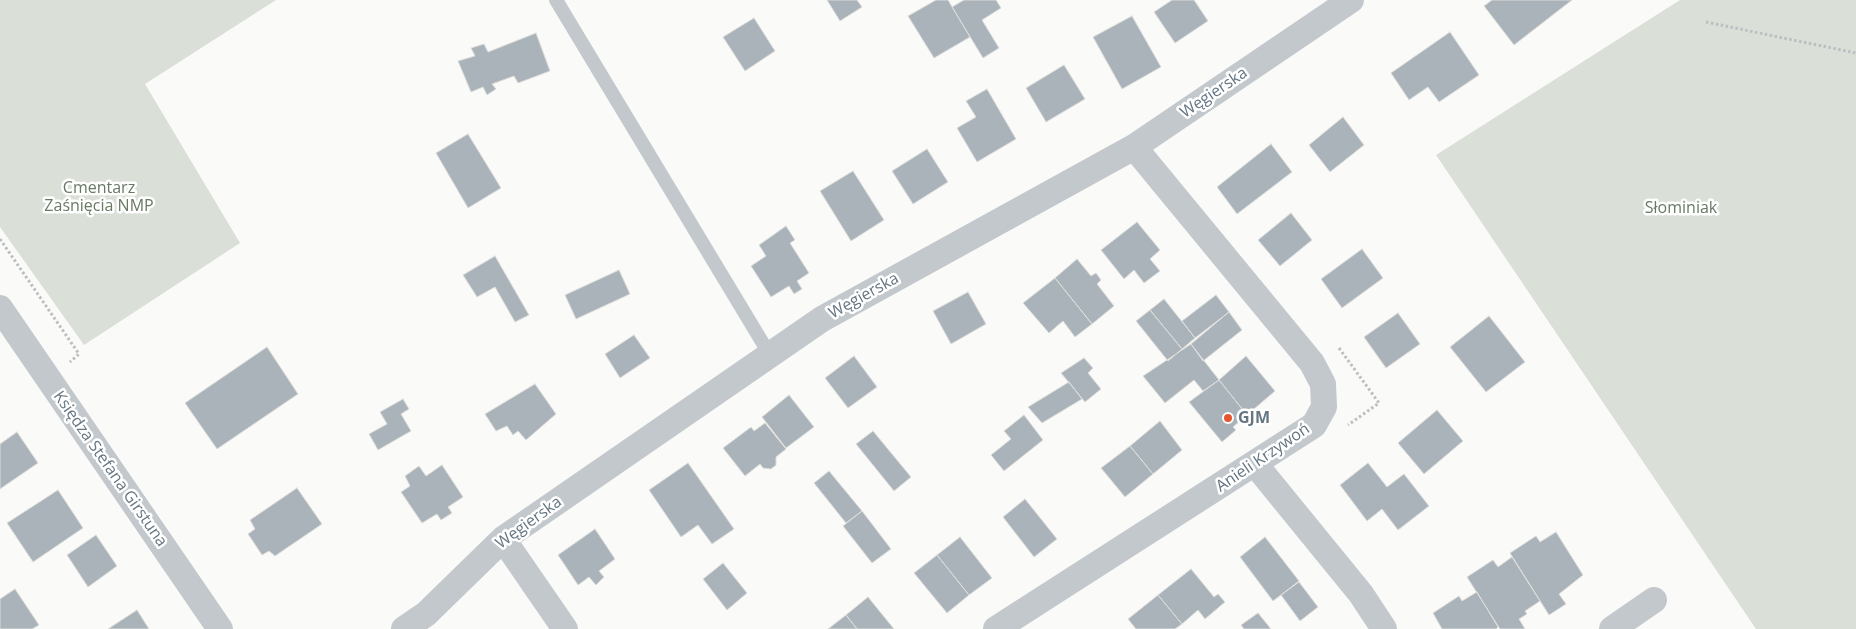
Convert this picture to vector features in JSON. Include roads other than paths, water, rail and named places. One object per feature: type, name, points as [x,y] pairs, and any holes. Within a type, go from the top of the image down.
[{"type":"street","name":"Węgierska","points":[[404,629],[426,614],[503,539],[822,319],[1134,147],[1351,0]]},
{"type":"street","name":"Anieli Krzywoń","points":[[996,629],[1314,425],[1324,407],[1323,384],[1312,363],[1134,147]]},
{"type":"street","name":"Księdza Stefana Girstuna","points":[[0,308],[220,629]]},
{"type":"street","points":[[1255,464],[1362,594],[1384,629]]},
{"type":"street","points":[[503,539],[565,629]]},
{"type":"street","points":[[1612,629],[1654,600]]},
{"type":"lane","points":[[556,0],[770,355]]},
{"type":"place","name":"GJM","points":[[1228,418]]},
{"type":"park label","name":"Cmentarz Zaśnięcia NMP","points":[[99,197]]},
{"type":"park label","name":"Słominiak","points":[[1681,208]]}]
